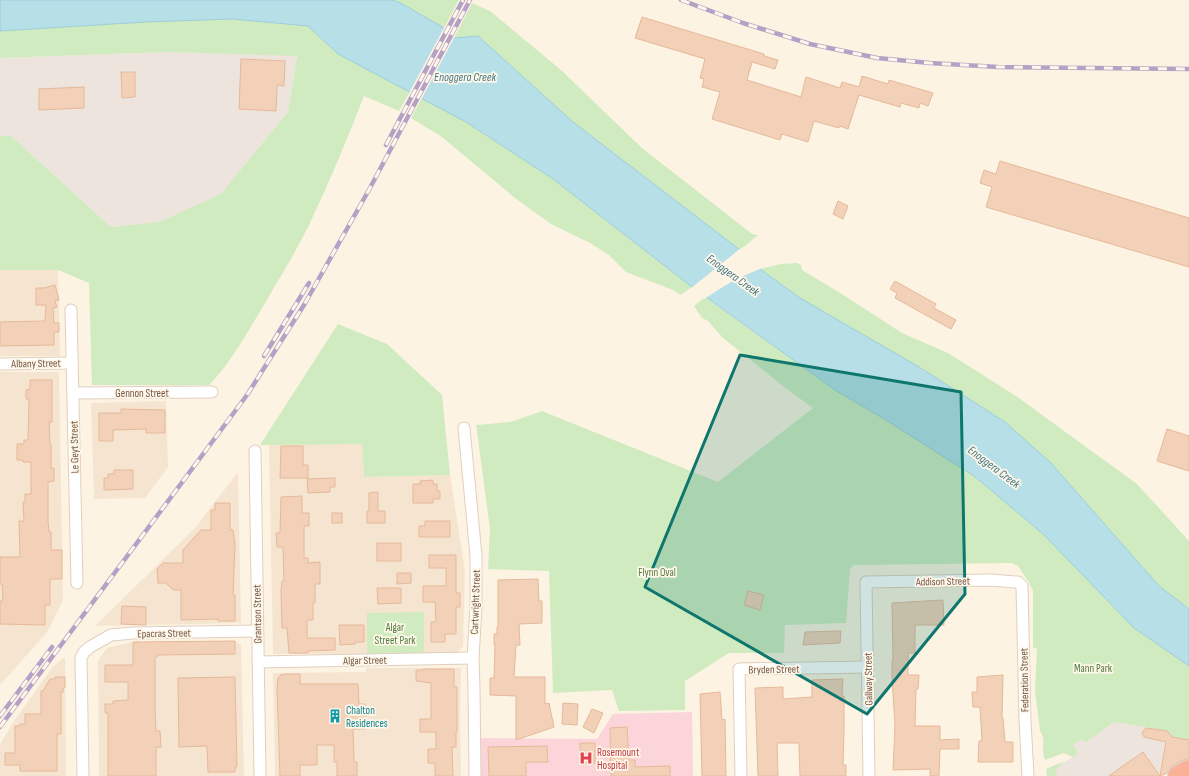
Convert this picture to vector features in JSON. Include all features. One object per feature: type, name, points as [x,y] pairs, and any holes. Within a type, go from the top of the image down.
[{"type":"highway","points":[[1178,776],[1189,770]]},
{"type":"street","name":"Le Geyt Street","points":[[71,310],[77,583]]},
{"type":"street","name":"Albany Street","points":[[0,364],[72,363]]},
{"type":"street","name":"Gennon Street","points":[[73,393],[212,392]]},
{"type":"street","name":"Cartwright Street","points":[[464,428],[476,556],[476,607],[472,658],[474,688],[474,776]]},
{"type":"street","name":"Grantson Street","points":[[255,451],[260,776]]},
{"type":"street","name":"Addison Street","points":[[866,582],[991,580],[1015,582],[1020,584]]},
{"type":"street","name":"Gallway Street","points":[[866,582],[869,776]]},
{"type":"street","name":"Federation Street","points":[[1020,584],[1022,589],[1025,720],[1028,776]]},
{"type":"street","name":"Epacras Street","points":[[83,776],[81,658],[90,646],[111,635],[133,633],[257,631]]},
{"type":"street","name":"Algar Street","points":[[258,662],[472,658]]},
{"type":"street","name":"Bryden Street","points":[[741,776],[739,669],[868,667]]},
{"type":"highlighted area","points":[[740,355],[961,392],[965,594],[867,714],[645,587]]},
{"type":"shaded area","points":[[168,52],[297,55],[288,112],[221,195],[159,222],[111,227],[11,136],[0,136],[0,58]]},
{"type":"shaded area","points":[[0,270],[58,270],[60,356],[0,356]]},
{"type":"shaded area","points":[[0,372],[59,372],[63,600],[48,631],[0,685]]},
{"type":"shaded area","points":[[166,401],[168,467],[145,498],[94,499],[91,403]]},
{"type":"shaded area","points":[[269,444],[362,444],[364,477],[450,475],[465,571],[463,646],[457,653],[424,653],[424,613],[367,613],[367,654],[273,654]]},
{"type":"shaded area","points":[[238,472],[241,623],[95,626],[195,528]]},
{"type":"shaded area","points":[[235,641],[241,645],[244,776],[99,776],[98,661],[107,648],[133,642]]},
{"type":"shaded area","points":[[63,658],[65,658],[66,776],[0,776],[0,744],[16,718],[52,668]]},
{"type":"shaded area","points":[[366,668],[461,668],[461,776],[275,776],[273,673],[366,672]]},
{"type":"shaded area","name":"Rosemount Hospital","points":[[692,712],[693,776],[480,776],[480,738],[597,739],[613,714]]},
{"type":"shaded area","points":[[1114,722],[1167,731],[1171,737],[1189,740],[1189,760],[1162,776],[1056,776],[1056,768],[1078,753],[1073,745],[1082,739],[1085,743]]},
{"type":"green space","points":[[392,0],[459,0],[444,28],[399,2]]},
{"type":"green space","points":[[472,3],[490,11],[561,70],[642,148],[752,234],[758,235],[740,250],[573,122],[478,36],[454,38]]},
{"type":"green space","points":[[232,19],[308,26],[338,54],[410,92],[399,111],[364,96],[331,177],[298,247],[237,349],[217,377],[209,385],[92,385],[89,283],[58,270],[0,270],[0,136],[11,136],[111,227],[159,222],[221,194],[288,112],[297,56],[168,52],[0,58],[0,31],[145,22]]},
{"type":"green space","points":[[422,98],[466,122],[553,179],[692,287],[681,295],[673,290],[626,272],[609,255],[590,243],[551,224],[515,198],[442,137],[411,118]]},
{"type":"green space","points":[[797,263],[801,265],[802,270],[902,333],[948,353],[1016,396],[1137,484],[1189,541],[1189,609],[1159,586],[1051,463],[800,298],[760,269],[781,264]]},
{"type":"green space","name":"Flynn Oval","points":[[705,297],[835,390],[886,420],[974,476],[1043,534],[1134,628],[1189,666],[1189,740],[1171,737],[1167,731],[1114,722],[1085,743],[1082,739],[1073,745],[1078,753],[1073,757],[1064,753],[1045,760],[1035,691],[1037,649],[1033,647],[1033,591],[1018,566],[1012,563],[854,565],[850,569],[846,623],[785,625],[784,653],[729,653],[685,681],[685,710],[619,711],[612,690],[553,693],[549,571],[488,569],[490,529],[476,424],[511,422],[542,411],[718,482],[813,408],[723,338],[708,321],[702,318],[694,306]]},
{"type":"green space","points":[[338,324],[387,344],[442,395],[450,475],[364,477],[362,444],[260,445]]},
{"type":"green space","name":"Algar Street Park","points":[[424,612],[424,653],[367,654],[367,613]]},
{"type":"green space","points":[[1065,761],[1057,768],[1056,776],[1047,776],[1046,769]]},
{"type":"water","name":"Enoggera Creek","points":[[0,0],[392,0],[399,2],[444,28],[454,38],[478,36],[573,122],[740,250],[760,269],[800,298],[919,367],[1005,422],[1051,463],[1159,586],[1189,609],[1189,666],[1134,628],[1043,534],[974,476],[886,420],[835,390],[692,287],[553,179],[466,122],[338,54],[308,26],[232,19],[145,22],[0,31]]},
{"type":"pier","points":[[445,26],[455,36],[421,100],[409,93]]},
{"type":"pier","points":[[741,248],[762,268],[734,280],[704,299],[690,289]]},
{"type":"building","points":[[642,17],[764,54],[764,56],[778,60],[775,69],[752,62],[747,80],[801,97],[806,77],[840,88],[842,82],[859,87],[862,76],[888,84],[889,80],[933,93],[928,106],[920,103],[919,108],[901,103],[900,107],[859,95],[848,129],[814,121],[808,142],[782,134],[780,140],[712,119],[720,92],[702,87],[704,79],[700,78],[705,59],[635,38]]},
{"type":"building","points":[[241,59],[285,61],[284,86],[277,85],[276,111],[239,109]]},
{"type":"building","points":[[121,72],[135,72],[135,97],[122,98]]},
{"type":"building","points":[[84,87],[84,108],[39,110],[39,89]]},
{"type":"building","points":[[1000,161],[1189,218],[1189,267],[986,207],[992,187],[980,183],[984,170],[996,174]]},
{"type":"building","points":[[838,201],[848,206],[843,219],[833,214]]},
{"type":"building","points":[[895,281],[936,304],[934,308],[956,320],[951,329],[895,298],[897,293],[890,289]]},
{"type":"building","points":[[55,285],[59,300],[55,301],[57,307],[53,308],[54,323],[59,323],[59,332],[54,332],[54,345],[0,346],[0,322],[45,321],[46,305],[36,305],[36,288],[44,288]]},
{"type":"building","points":[[30,380],[52,380],[52,422],[49,422],[51,468],[54,468],[54,481],[48,482],[48,521],[49,532],[51,532],[51,550],[62,550],[62,579],[50,579],[50,605],[45,605],[45,625],[0,624],[0,601],[3,601],[2,584],[0,584],[0,557],[20,557],[19,521],[24,521],[23,502],[25,502],[25,494],[31,494],[31,462],[17,460],[17,444],[24,444],[24,440],[28,440],[29,399],[26,399],[26,390],[30,389]]},
{"type":"building","points":[[121,409],[165,410],[165,433],[146,433],[146,429],[113,430],[113,441],[99,441],[99,413],[121,413]]},
{"type":"building","points":[[1167,429],[1189,436],[1189,471],[1157,461]]},
{"type":"building","points":[[281,446],[303,446],[303,465],[308,465],[308,478],[280,478]]},
{"type":"building","points":[[114,470],[133,470],[133,489],[104,490],[104,478],[108,478],[108,474],[114,474]]},
{"type":"building","points":[[335,478],[335,487],[330,487],[330,492],[308,493],[307,479]]},
{"type":"building","points":[[433,480],[433,484],[437,484],[437,491],[440,491],[440,499],[433,499],[433,503],[413,503],[413,484],[421,484],[420,481]]},
{"type":"building","points":[[378,492],[378,511],[385,511],[385,523],[367,523],[369,493]]},
{"type":"building","points":[[302,496],[302,513],[309,513],[309,526],[304,526],[304,558],[308,558],[308,563],[320,562],[320,584],[315,584],[313,620],[307,620],[307,638],[335,638],[335,650],[308,651],[308,653],[289,653],[287,628],[282,628],[281,591],[282,581],[284,581],[283,547],[277,547],[276,533],[280,533],[281,497]]},
{"type":"building","points":[[215,503],[230,503],[230,530],[233,530],[235,544],[233,595],[235,595],[235,621],[218,621],[218,619],[181,620],[181,590],[173,590],[166,583],[158,583],[157,569],[163,563],[183,563],[183,550],[201,530],[211,530],[211,510],[215,510]]},
{"type":"building","points":[[332,513],[342,513],[342,523],[332,523]]},
{"type":"building","points":[[425,521],[450,521],[450,537],[419,537],[419,526],[425,526]]},
{"type":"building","points":[[377,543],[401,543],[401,561],[377,561]]},
{"type":"building","points":[[429,555],[456,555],[456,593],[460,593],[460,607],[456,607],[456,634],[445,634],[445,642],[431,642],[431,622],[436,622],[435,602],[423,602],[423,586],[446,586],[446,568],[429,568]]},
{"type":"building","points":[[397,573],[411,573],[411,583],[397,584]]},
{"type":"building","points":[[538,579],[539,601],[542,601],[542,623],[519,624],[520,645],[516,645],[514,677],[545,677],[545,704],[549,703],[554,727],[516,740],[516,696],[490,695],[490,678],[494,678],[494,634],[497,634],[498,627],[498,580]]},
{"type":"building","points":[[377,588],[401,588],[401,603],[378,604]]},
{"type":"building","points":[[748,591],[764,595],[760,610],[744,605]]},
{"type":"building","points":[[943,600],[944,625],[915,625],[915,653],[908,653],[908,675],[919,675],[918,689],[916,689],[915,726],[940,726],[940,740],[959,739],[959,749],[940,749],[939,776],[930,776],[930,769],[893,770],[895,726],[892,676],[892,603]]},
{"type":"building","points":[[122,606],[146,607],[146,625],[121,624]]},
{"type":"building","points":[[339,625],[364,625],[364,642],[340,645]]},
{"type":"building","points":[[841,631],[840,643],[803,645],[805,632]]},
{"type":"building","points":[[235,641],[235,654],[157,655],[157,657],[155,657],[156,731],[160,731],[161,747],[156,747],[156,776],[108,776],[108,713],[105,713],[105,704],[113,704],[113,701],[128,700],[128,682],[105,682],[105,665],[133,665],[133,642]]},
{"type":"building","points":[[454,669],[454,687],[457,687],[457,732],[456,747],[452,747],[453,776],[435,776],[435,763],[428,763],[428,749],[436,749],[436,732],[420,732],[420,719],[431,719],[431,683],[416,681],[416,670]]},
{"type":"building","points":[[300,674],[300,684],[358,684],[359,704],[365,704],[365,729],[353,729],[354,762],[357,762],[357,776],[337,776],[337,762],[334,762],[334,745],[317,745],[317,765],[300,765],[300,776],[280,776],[277,689],[278,678],[280,675]]},
{"type":"building","points":[[1003,675],[1002,718],[1005,742],[1013,742],[1013,762],[978,762],[979,741],[982,741],[980,707],[973,707],[972,692],[977,692],[977,677]]},
{"type":"building","points":[[55,677],[65,677],[65,688],[63,688],[63,692],[61,692],[61,734],[57,734],[57,771],[20,771],[20,765],[5,765],[5,753],[15,753],[15,726],[25,724],[25,714],[41,714],[41,691],[43,691],[50,679],[55,679]]},
{"type":"building","points":[[235,677],[237,767],[235,767],[235,772],[208,772],[207,746],[179,747],[178,678]]},
{"type":"building","points":[[843,679],[843,765],[846,765],[846,776],[800,776],[799,743],[777,743],[778,776],[758,776],[755,688],[783,687],[783,699],[812,697],[812,680]]},
{"type":"building","points":[[720,692],[722,720],[725,719],[726,776],[702,776],[700,694]]},
{"type":"building","points":[[563,703],[578,704],[577,725],[562,724]]},
{"type":"building","points":[[592,709],[603,713],[594,733],[583,727]]},
{"type":"building","points":[[627,727],[629,760],[635,760],[635,767],[670,766],[670,776],[611,776],[610,728]]},
{"type":"building","points":[[1146,728],[1167,731],[1172,737],[1189,740],[1189,759],[1183,760],[1172,766],[1167,773],[1160,776],[1166,742],[1144,737],[1142,732]]},
{"type":"building","points":[[580,743],[595,743],[595,763],[581,764]]},
{"type":"building","points":[[547,746],[548,762],[526,762],[526,776],[489,776],[488,747]]},
{"type":"building","points":[[1143,752],[1160,776],[1109,776],[1120,768]]},
{"type":"railway","points":[[386,145],[463,0]]},
{"type":"railway","points":[[0,727],[247,395],[304,305],[370,188],[470,0]]},
{"type":"railway","points":[[681,0],[743,23],[810,44],[877,58],[998,67],[1189,69]]},
{"type":"railway","points":[[264,356],[309,283]]},
{"type":"railway","points":[[0,716],[52,647]]},
{"type":"place","name":"Chalton Residences","points":[[335,716]]},
{"type":"place","name":"Rosemount Hospital","points":[[586,758]]},
{"type":"park label","name":"Mann Park","points":[[1093,668]]}]
